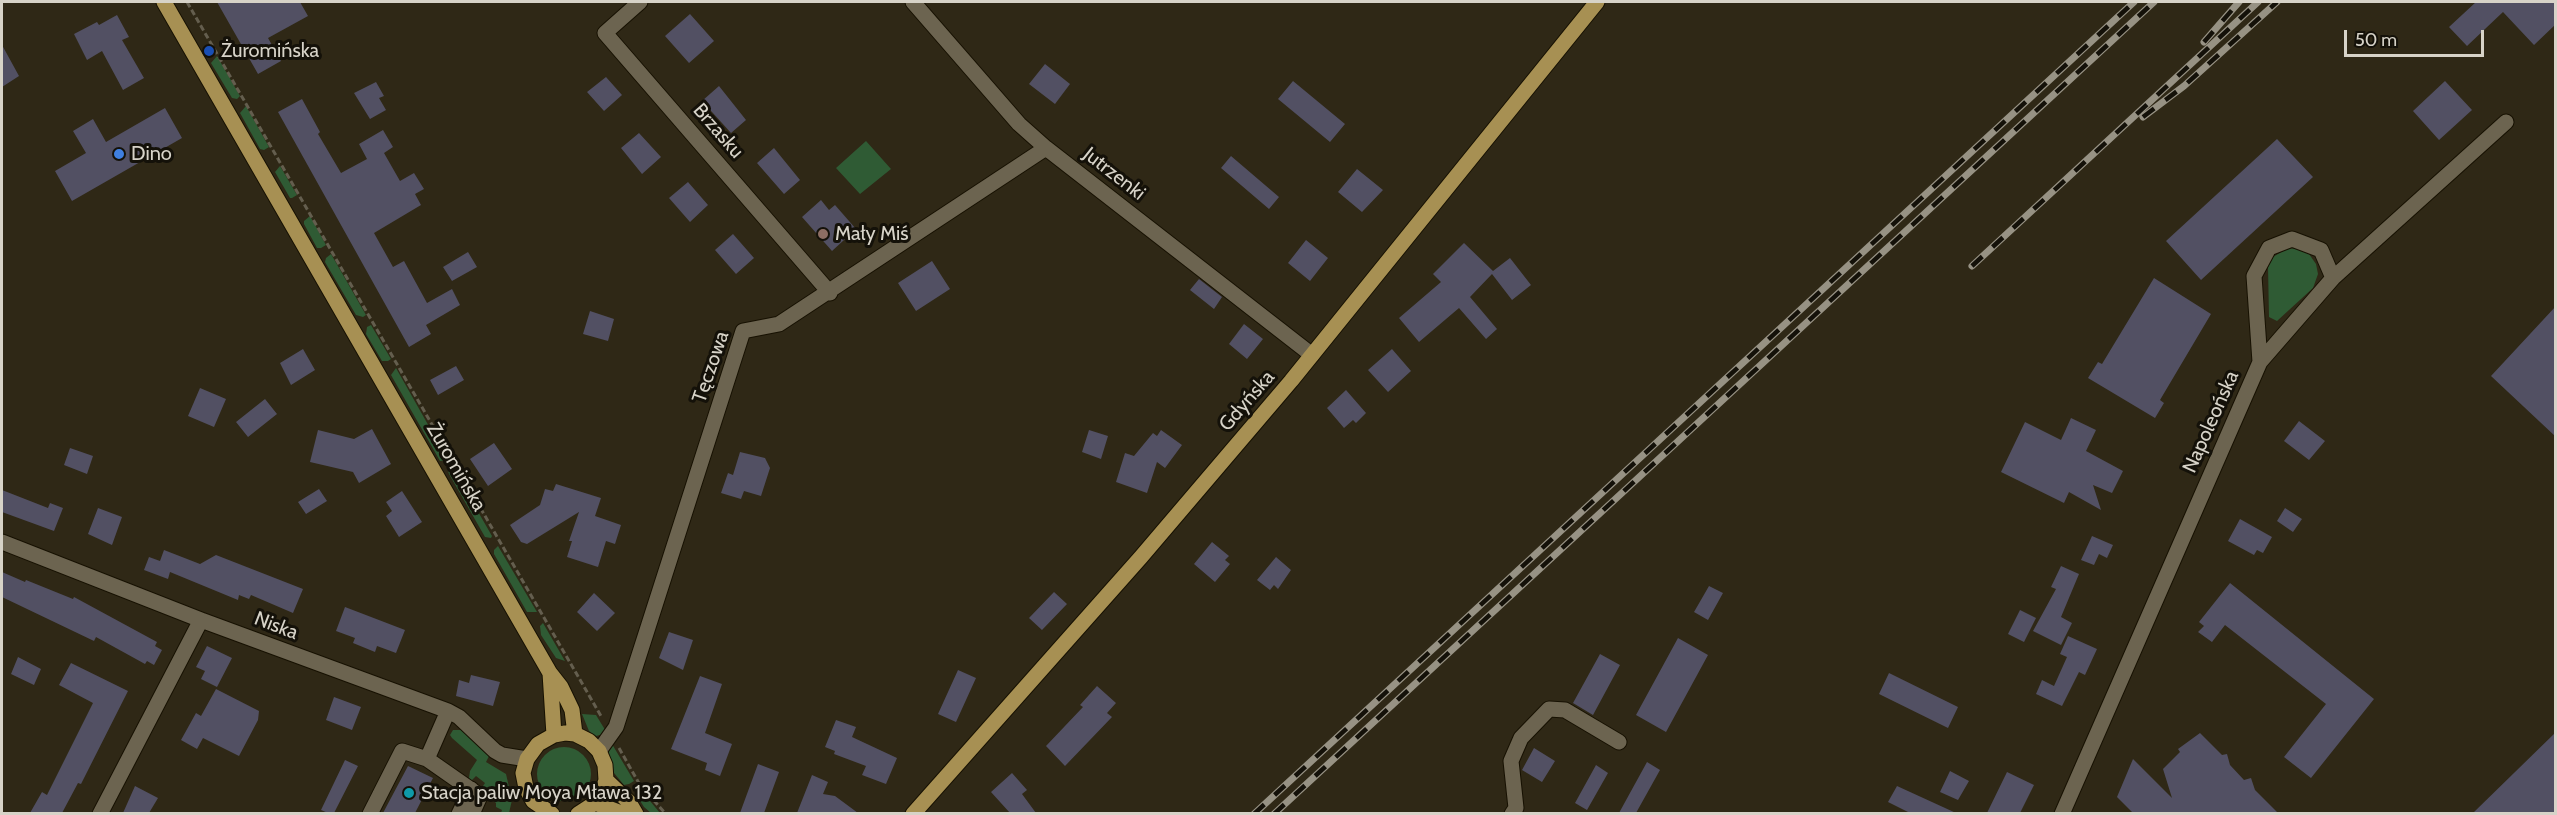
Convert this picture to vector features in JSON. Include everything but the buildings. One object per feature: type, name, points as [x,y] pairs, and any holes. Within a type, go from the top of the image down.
[{"type":"main road","name":"Żuromińska","points":[[164,2],[550,673],[561,687],[572,710],[575,734]]},
{"type":"main road","name":"Gdyńska","points":[[913,813],[1141,557],[1312,355],[1597,2]]},
{"type":"main road","name":"Żuromińska","points":[[550,673],[554,735]]},
{"type":"main road","points":[[552,813],[530,807],[524,773],[526,759],[538,744],[554,735],[575,734],[589,741],[599,751],[605,765],[606,780],[595,803],[578,813]]},
{"type":"main road","points":[[606,780],[630,802],[636,813]]},
{"type":"main road","points":[[595,803],[624,813]]},
{"type":"street","name":"Brzasku","points":[[640,2],[605,33],[830,293]]},
{"type":"street","name":"Jutrzenki","points":[[913,2],[1019,124],[1046,148],[1312,355]]},
{"type":"street","name":"Napoleońska","points":[[2062,813],[2260,362],[2333,278],[2506,122]]},
{"type":"street","name":"Tęczowa","points":[[599,751],[616,727],[743,331],[779,324],[830,293],[1046,148]]},
{"type":"street","points":[[2260,362],[2254,276],[2269,248],[2292,239],[2321,250],[2333,278]]},
{"type":"street","name":"Niska","points":[[2,542],[201,620],[448,711],[459,717],[495,751],[502,755],[526,759]]},
{"type":"street","points":[[100,813],[201,620]]},
{"type":"street","points":[[1512,813],[1516,808],[1510,761],[1521,738],[1549,709],[1565,710],[1619,742]]},
{"type":"street","points":[[427,759],[448,711]]},
{"type":"street","points":[[370,813],[402,751],[427,759],[480,796],[472,813]]},
{"type":"street","points":[[459,813],[471,789]]},
{"type":"path","points":[[187,2],[640,784],[666,813]]},
{"type":"green space","points":[[217,56],[240,96],[237,99],[232,98],[211,63]]},
{"type":"green space","points":[[246,106],[269,147],[264,150],[260,149],[240,113]]},
{"type":"green space","points":[[866,141],[891,169],[860,194],[836,168]]},
{"type":"green space","points":[[280,166],[297,195],[292,198],[275,172]]},
{"type":"green space","points":[[310,216],[326,245],[321,248],[317,248],[304,224]]},
{"type":"green space","points":[[2288,248],[2299,249],[2309,254],[2316,264],[2318,274],[2313,288],[2277,321],[2269,317],[2268,267],[2273,257]]},
{"type":"green space","points":[[331,254],[366,315],[363,317],[356,315],[325,262]]},
{"type":"green space","points":[[371,325],[391,359],[388,361],[382,361],[366,334],[367,327]]},
{"type":"green space","points":[[396,368],[448,460],[440,461],[391,375]]},
{"type":"green space","points":[[453,468],[492,536],[491,538],[485,537],[449,474],[448,471]]},
{"type":"green space","points":[[498,546],[537,612],[527,612],[494,554]]},
{"type":"green space","points":[[543,623],[565,661],[556,658],[541,635],[540,626]]},
{"type":"green space","points":[[582,714],[596,715],[607,733],[596,736],[589,731]]},
{"type":"green space","points":[[453,730],[462,730],[489,756],[486,762],[506,774],[512,800],[509,813],[501,813],[502,810],[496,807],[496,803],[481,789],[485,783],[476,776],[471,781],[470,771],[477,760],[452,738],[450,735]]},
{"type":"green space","points":[[612,744],[634,781],[629,784],[624,785],[614,773],[608,750]]},
{"type":"green space","points":[[564,747],[574,749],[583,755],[589,764],[591,774],[589,784],[583,793],[574,799],[564,801],[554,799],[545,793],[539,784],[537,774],[539,764],[545,755],[554,749]]},
{"type":"green space","points":[[640,789],[660,813],[651,813],[644,807],[639,799]]},
{"type":"railway","points":[[1254,814],[2134,2]]},
{"type":"railway","points":[[1274,814],[2154,2]]},
{"type":"railway","points":[[2204,42],[2239,2]]},
{"type":"railway","points":[[1972,266],[2258,2]]},
{"type":"railway","points":[[2143,117],[2184,86],[2277,2]]},
{"type":"place","name":"Żuromińska","points":[[209,51]]},
{"type":"place","name":"Dino","points":[[119,154]]},
{"type":"place","name":"Mały Miś","points":[[823,234]]},
{"type":"place","name":"Stacja paliw Moya Mława 132","points":[[409,793]]}]
